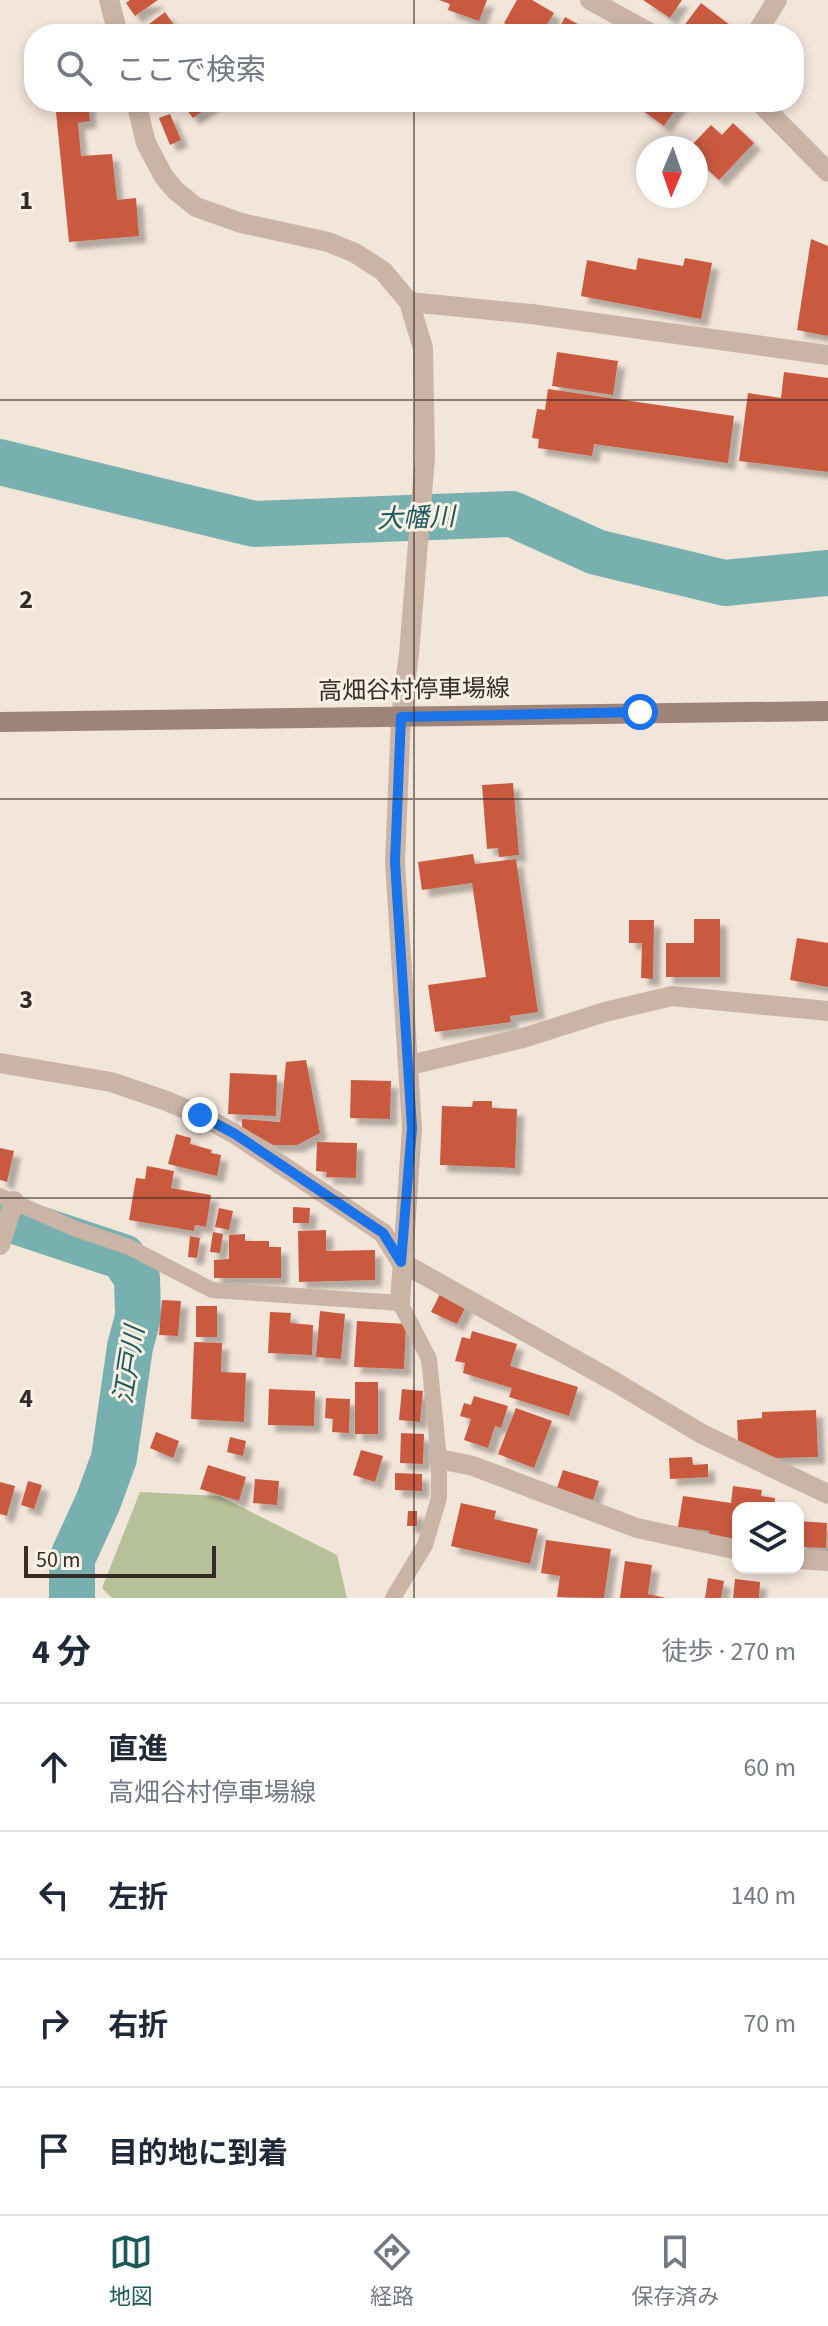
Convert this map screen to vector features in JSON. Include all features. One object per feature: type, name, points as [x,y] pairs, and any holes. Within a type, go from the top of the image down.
[{"type":"main road","name":"高畑谷村停車場線","points":[[0,722],[828,711]]},
{"type":"street","points":[[109,0],[115,24]]},
{"type":"street","points":[[590,0],[634,24]]},
{"type":"street","points":[[762,24],[777,0]]},
{"type":"street","points":[[138,112],[146,143],[164,177],[176,191],[196,207],[241,223],[328,242],[355,253],[383,271],[409,302],[423,348],[425,457],[401,717],[395,862],[412,1128],[400,1303]]},
{"type":"street","points":[[769,112],[828,172]]},
{"type":"street","points":[[409,302],[531,314],[828,355]]},
{"type":"street","points":[[410,1065],[523,1038],[605,1012],[672,996],[828,1011]]},
{"type":"street","points":[[0,1063],[111,1082],[200,1115],[235,1134],[383,1233],[401,1262],[702,1434],[828,1494]]},
{"type":"street","points":[[439,1459],[473,1466],[637,1528],[732,1549]]},
{"type":"street","points":[[804,1559],[828,1561]]},
{"type":"lane","points":[[6,1216],[76,1229],[129,1247],[212,1290],[400,1303],[429,1359],[439,1459],[439,1498],[425,1545],[393,1598]]},
{"type":"green space","points":[[140,1492],[219,1496],[337,1555],[347,1598],[112,1598],[102,1588]]},
{"type":"building","points":[[130,0],[158,0],[135,16],[126,3]]},
{"type":"building","points":[[439,0],[487,0],[479,21],[448,10],[450,4]]},
{"type":"building","points":[[517,0],[532,0],[554,13],[547,24],[504,23]]},
{"type":"building","points":[[643,0],[682,0],[670,18]]},
{"type":"building","points":[[701,3],[728,24],[685,24]]},
{"type":"building","points":[[165,12],[173,24],[149,24]]},
{"type":"building","points":[[565,17],[578,24],[561,24]]},
{"type":"building","points":[[56,112],[89,112],[90,121],[78,123],[81,156],[112,154],[117,200],[136,198],[139,236],[69,242]]},
{"type":"building","points":[[645,112],[674,112],[664,126]]},
{"type":"building","points":[[170,114],[181,140],[170,145],[159,118]]},
{"type":"building","points":[[733,123],[754,143],[719,180],[708,170],[708,136],[700,136],[711,125],[722,135]]},
{"type":"building","points":[[811,239],[828,246],[828,336],[797,330]]},
{"type":"building","points":[[638,258],[683,266],[685,258],[712,263],[701,319],[581,296],[587,260],[636,270]]},
{"type":"building","points":[[557,352],[618,361],[613,395],[552,386]]},
{"type":"building","points":[[784,372],[828,378],[828,472],[739,461],[748,393],[781,398]]},
{"type":"building","points":[[548,389],[734,416],[728,463],[594,444],[592,456],[538,448],[539,439],[532,438],[537,409],[545,410]]},
{"type":"building","points":[[513,783],[519,855],[499,857],[498,848],[487,849],[482,785]]},
{"type":"building","points":[[473,854],[475,864],[516,859],[538,1012],[510,1016],[511,1022],[435,1032],[428,985],[486,977],[472,883],[422,890],[418,862]]},
{"type":"building","points":[[694,919],[720,919],[720,977],[666,977],[666,943],[694,943]]},
{"type":"building","points":[[629,920],[654,920],[653,979],[641,978],[642,943],[629,943]]},
{"type":"building","points":[[797,938],[828,943],[828,987],[790,980]]},
{"type":"building","points":[[306,1060],[320,1133],[297,1145],[273,1145],[242,1127],[242,1119],[280,1122],[286,1062]]},
{"type":"building","points":[[230,1073],[277,1075],[276,1116],[228,1114]]},
{"type":"building","points":[[351,1080],[391,1081],[390,1119],[350,1118]]},
{"type":"building","points":[[473,1101],[492,1101],[492,1108],[517,1109],[515,1168],[440,1165],[442,1106],[472,1107]]},
{"type":"building","points":[[176,1134],[191,1138],[190,1144],[221,1155],[217,1176],[168,1164]]},
{"type":"building","points":[[317,1142],[357,1143],[356,1178],[326,1177],[327,1172],[316,1171]]},
{"type":"building","points":[[0,1148],[14,1151],[7,1182],[0,1180]]},
{"type":"building","points":[[147,1166],[174,1171],[171,1188],[211,1195],[206,1227],[195,1225],[194,1231],[129,1220],[136,1178],[145,1179]]},
{"type":"building","points":[[293,1207],[310,1208],[309,1223],[293,1223]]},
{"type":"building","points":[[219,1208],[233,1211],[229,1230],[215,1227]]},
{"type":"building","points":[[326,1230],[326,1251],[375,1250],[375,1280],[299,1282],[298,1231]]},
{"type":"building","points":[[213,1232],[223,1234],[220,1253],[210,1252]]},
{"type":"building","points":[[245,1234],[245,1241],[269,1241],[269,1247],[281,1247],[281,1278],[214,1278],[214,1260],[229,1259],[229,1235]]},
{"type":"building","points":[[190,1236],[200,1238],[197,1258],[188,1257]]},
{"type":"building","points":[[441,1292],[467,1304],[457,1324],[431,1312]]},
{"type":"building","points":[[162,1300],[181,1301],[178,1336],[159,1335]]},
{"type":"building","points":[[196,1306],[217,1306],[217,1337],[196,1337]]},
{"type":"building","points":[[320,1311],[345,1314],[341,1359],[316,1357]]},
{"type":"building","points":[[270,1312],[291,1313],[290,1323],[313,1325],[312,1355],[268,1353]]},
{"type":"building","points":[[357,1321],[406,1324],[404,1369],[354,1367]]},
{"type":"building","points":[[472,1331],[517,1344],[510,1366],[578,1387],[569,1416],[509,1397],[512,1388],[463,1373],[465,1363],[455,1361],[462,1337],[470,1339]]},
{"type":"building","points":[[194,1342],[222,1343],[221,1372],[246,1373],[244,1422],[191,1419]]},
{"type":"building","points":[[355,1382],[378,1382],[378,1434],[355,1434]]},
{"type":"building","points":[[269,1389],[315,1391],[314,1426],[268,1425]]},
{"type":"building","points":[[402,1389],[423,1391],[420,1422],[399,1420]]},
{"type":"building","points":[[474,1396],[508,1406],[501,1428],[495,1426],[488,1448],[464,1440],[471,1419],[460,1416],[464,1403],[471,1405]]},
{"type":"building","points":[[326,1398],[350,1399],[349,1433],[332,1432],[333,1419],[325,1418]]},
{"type":"building","points":[[516,1408],[552,1421],[534,1468],[498,1454]]},
{"type":"building","points":[[816,1410],[818,1457],[775,1458],[738,1441],[737,1420],[762,1418],[762,1412]]},
{"type":"building","points":[[156,1432],[179,1441],[173,1458],[150,1448]]},
{"type":"building","points":[[401,1433],[424,1434],[423,1464],[400,1463]]},
{"type":"building","points":[[230,1437],[246,1441],[243,1456],[227,1452]]},
{"type":"building","points":[[361,1450],[383,1456],[375,1482],[353,1475]]},
{"type":"building","points":[[692,1457],[693,1465],[708,1464],[708,1477],[670,1479],[669,1458]]},
{"type":"building","points":[[208,1465],[246,1477],[239,1501],[200,1489]]},
{"type":"building","points":[[563,1470],[599,1481],[593,1500],[557,1488]]},
{"type":"building","points":[[395,1473],[422,1474],[422,1491],[395,1490]]},
{"type":"building","points":[[255,1479],[279,1481],[277,1505],[253,1503]]},
{"type":"building","points":[[28,1481],[42,1485],[34,1509],[21,1505]]},
{"type":"building","points":[[0,1482],[15,1486],[7,1516],[0,1514]]},
{"type":"building","points":[[733,1486],[762,1490],[761,1496],[775,1498],[775,1502],[732,1502],[732,1538],[678,1527],[683,1496],[731,1503]]},
{"type":"building","points":[[461,1503],[496,1511],[494,1519],[538,1529],[530,1564],[451,1546]]},
{"type":"building","points":[[408,1511],[417,1511],[417,1526],[407,1526]]},
{"type":"building","points":[[804,1521],[827,1523],[826,1548],[804,1547]]},
{"type":"building","points":[[546,1540],[611,1549],[604,1598],[557,1597],[560,1576],[541,1573]]},
{"type":"building","points":[[625,1561],[652,1565],[648,1594],[666,1598],[620,1598]]},
{"type":"building","points":[[708,1578],[724,1581],[721,1598],[705,1598]]},
{"type":"building","points":[[735,1579],[760,1582],[759,1598],[733,1598]]},
{"type":"waterway","name":"大幡川","points":[[0,462],[254,524],[512,514],[596,552],[725,583],[828,573]]},
{"type":"waterway","name":"江戸川","points":[[0,1216],[123,1257],[137,1278],[138,1317],[130,1347],[114,1458],[72,1559],[72,1598]]},
{"type":"route","points":[[200,1115],[235,1134],[383,1233],[401,1262],[412,1128],[395,862],[401,717],[640,712]]}]
